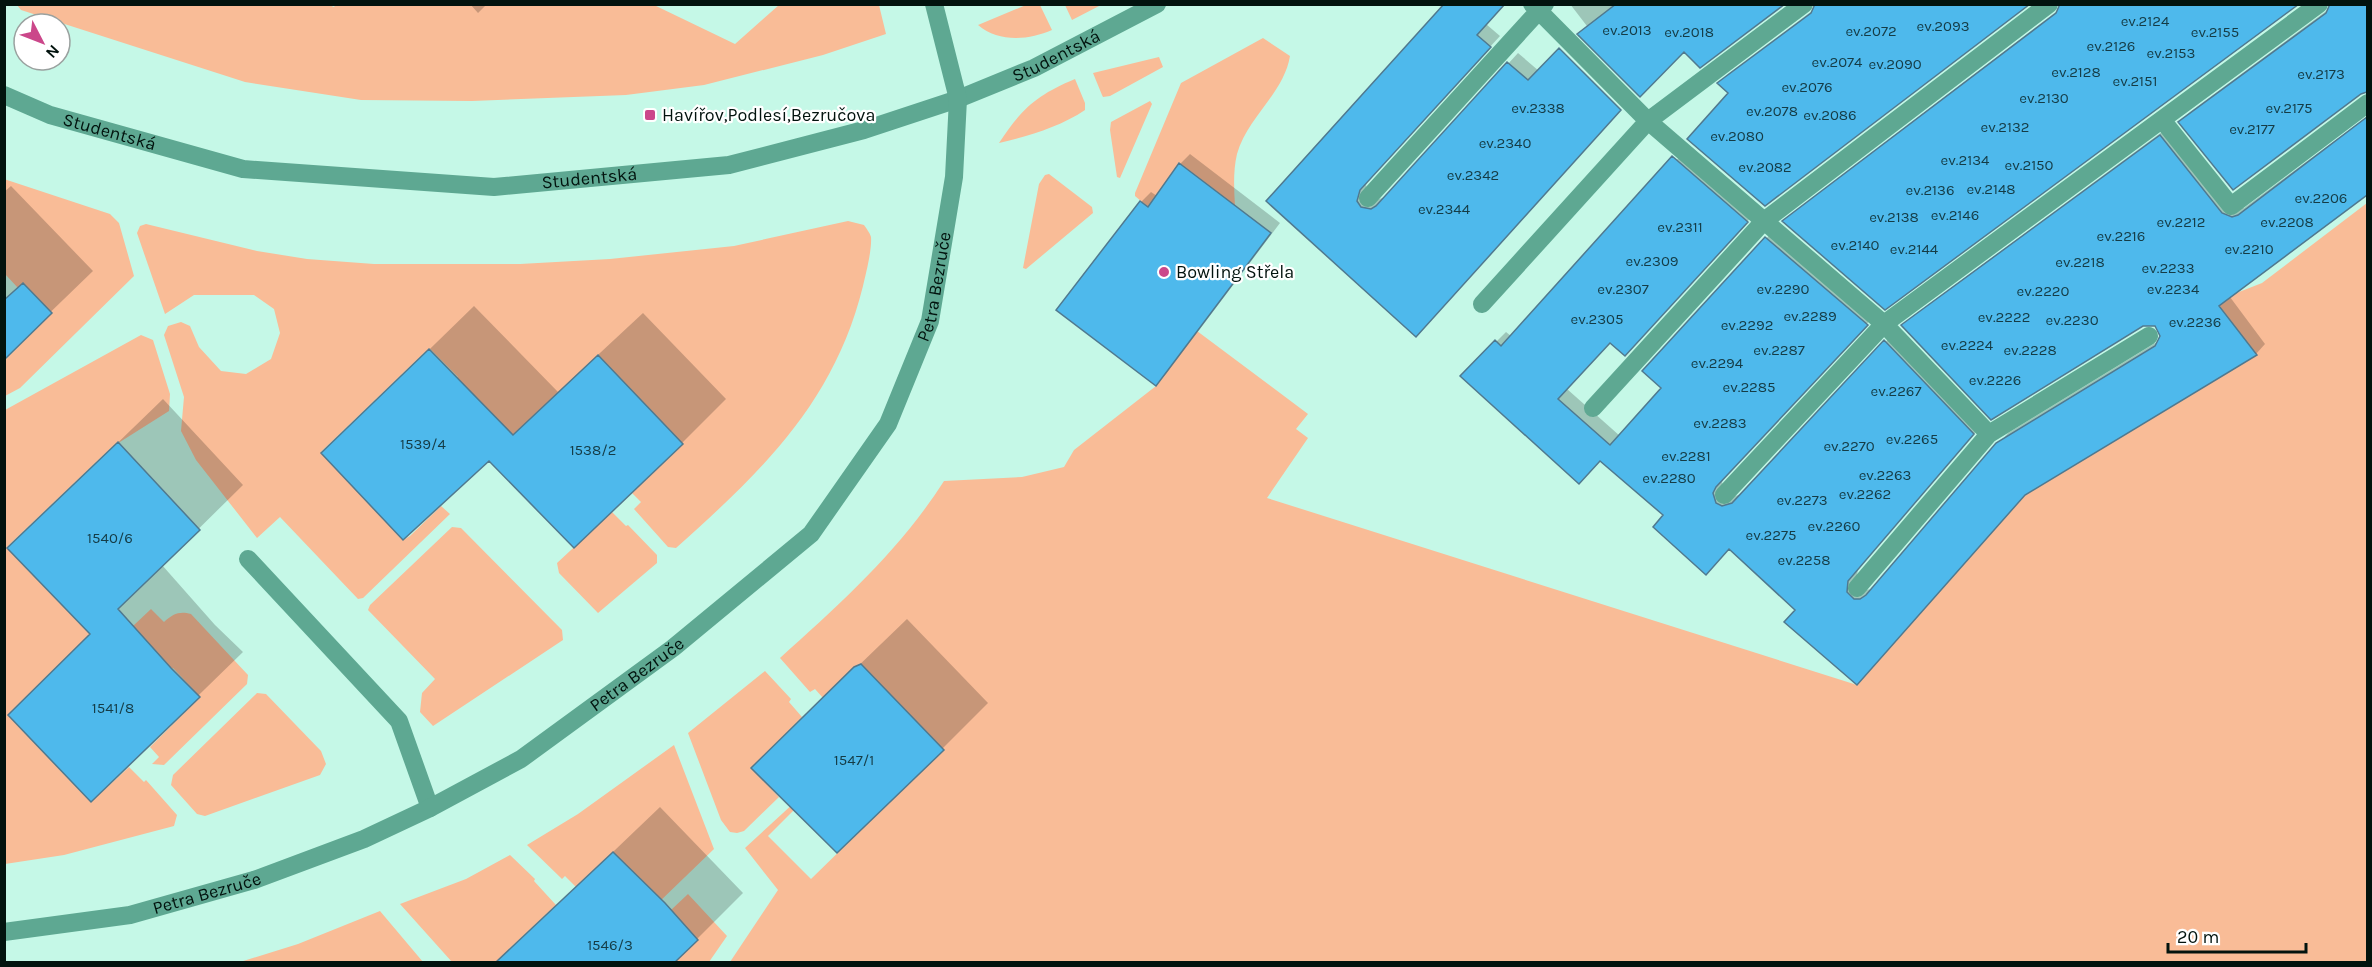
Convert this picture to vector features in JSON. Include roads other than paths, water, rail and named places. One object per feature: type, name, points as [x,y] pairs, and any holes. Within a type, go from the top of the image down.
[{"type":"street","name":"Petra Bezruče","points":[[4,932],[130,915],[254,880],[364,839],[430,808],[530,752],[674,648],[811,534],[888,424],[930,321],[954,177],[958,99],[934,4]]},
{"type":"street","name":"Studentská","points":[[4,95],[50,115],[243,169],[494,187],[729,165],[864,130],[958,99],[1034,68],[1157,4]]},
{"type":"street","points":[[1482,304],[1648,121],[1804,4]]},
{"type":"street","points":[[1593,408],[1764,221],[2049,4]]},
{"type":"street","points":[[1724,495],[1884,324],[2163,121],[2319,4]]},
{"type":"street","points":[[1368,198],[1538,6],[1648,121],[1884,324],[1989,435]]},
{"type":"street","points":[[2163,121],[2231,206],[2367,103]]},
{"type":"street","points":[[1857,588],[1989,435],[2149,336]]},
{"type":"street","points":[[248,559],[399,721],[430,808]]},
{"type":"place","name":"Havířov,Podlesí,Bezručova","points":[[650,115]]},
{"type":"place","name":"Bowling Střela","points":[[1164,272]]}]
